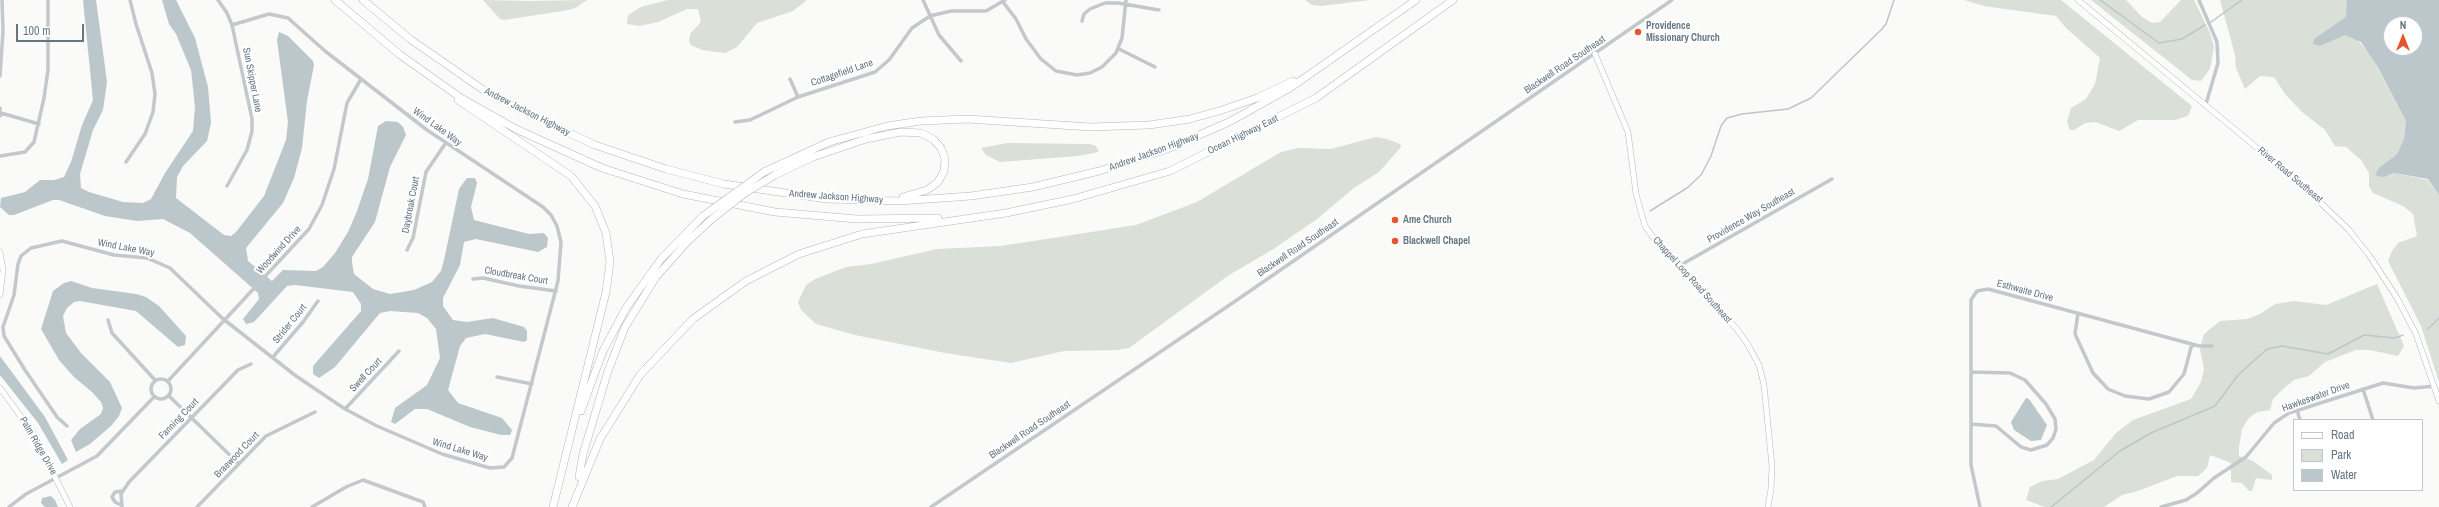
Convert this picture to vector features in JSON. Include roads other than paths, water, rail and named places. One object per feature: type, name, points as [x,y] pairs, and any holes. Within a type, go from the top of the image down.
[{"type":"highway","name":"Andrew Jackson Highway","points":[[335,0],[399,54],[431,78],[492,116],[542,142],[602,168],[683,194],[744,207],[824,217],[895,220],[1006,213]]},
{"type":"highway","name":"Andrew Jackson Highway","points":[[363,0],[410,39],[482,89],[537,118],[595,145],[666,169],[724,184],[793,195],[862,200],[927,200],[1001,192],[1064,180],[1121,165],[1167,149],[1229,122],[1290,88],[1330,61]]},
{"type":"highway","points":[[567,453],[593,376],[618,321],[661,259],[703,216],[764,172],[829,142],[887,126],[921,121],[982,119],[1103,127],[1149,125],[1190,119],[1256,98],[1330,61],[1416,0]]},
{"type":"highway","name":"Ocean Highway East","points":[[1006,213],[1073,199],[1170,171],[1316,98],[1453,0]]},
{"type":"highway","points":[[431,78],[472,111],[551,161],[571,176],[587,194],[603,224],[609,253],[608,281],[553,507]]},
{"type":"highway","points":[[572,507],[584,454],[604,382],[625,326],[662,269],[713,218],[745,193],[775,174],[826,152],[893,133],[921,133],[938,143],[943,152],[945,165],[941,177],[933,187],[912,195],[862,200]]},
{"type":"highway","points":[[576,493],[600,439],[640,375],[690,323],[731,291],[788,259],[847,238],[900,227],[1006,213]]},
{"type":"street","points":[[0,76],[3,37],[2,0]]},
{"type":"street","points":[[0,156],[21,153],[29,149],[34,142],[39,124],[49,60],[48,0]]},
{"type":"street","points":[[126,162],[145,134],[152,112],[155,94],[152,73],[130,0]]},
{"type":"street","name":"Sun Skipper Lane","points":[[218,0],[227,13],[232,25],[250,105],[252,131],[245,154],[227,186]]},
{"type":"street","points":[[923,0],[943,41],[961,61]]},
{"type":"street","name":"Blackwell Road Southeast","points":[[931,507],[1672,0]]},
{"type":"street","name":"River Road Southeast","points":[[2078,0],[2206,104],[2326,206],[2369,255],[2397,298],[2416,334],[2439,401]]},
{"type":"street","points":[[2199,0],[2217,42],[2218,63],[2206,104]]},
{"type":"street","points":[[1004,1],[1036,54],[1056,71],[1070,75],[1090,73],[1108,63],[1118,49],[1122,38],[1126,2]]},
{"type":"street","name":"Cottagefield Lane","points":[[735,122],[750,120],[798,97],[875,72],[889,60],[912,28],[930,16],[951,11],[986,11],[1004,1]]},
{"type":"street","points":[[1082,21],[1086,12],[1094,6],[1112,3],[1126,2],[1159,10]]},
{"type":"street","name":"Wind Lake Way","points":[[67,426],[58,417],[28,374],[3,330],[4,319],[16,288],[19,260],[27,250],[62,241],[105,253],[155,261],[177,273],[226,321],[313,388],[345,409],[377,426],[420,446],[469,462],[499,469],[508,465],[512,458],[556,291],[561,242],[559,231],[551,215],[543,206],[444,144],[284,16],[270,14],[232,25]]},
{"type":"street","points":[[1118,49],[1155,67]]},
{"type":"street","name":"Chappel Loop Road Southeast","points":[[1595,54],[1628,132],[1636,194],[1645,226],[1655,240],[1747,343],[1759,365],[1764,386],[1772,466],[1771,489],[1768,507]]},
{"type":"street","name":"Woodwind Drive","points":[[168,381],[268,276],[304,235],[319,211],[338,157],[347,103],[361,79]]},
{"type":"street","points":[[790,79],[798,97]]},
{"type":"street","points":[[0,108],[1,115],[39,124]]},
{"type":"street","name":"Daybreak Court","points":[[407,250],[413,238],[426,172],[444,144]]},
{"type":"street","name":"Providence Way Southeast","points":[[1679,266],[1832,179]]},
{"type":"street","points":[[0,252],[3,274],[0,295]]},
{"type":"street","name":"Cloudbreak Court","points":[[473,279],[487,278],[515,285],[556,291]]},
{"type":"street","name":"Esthwaite Drive","points":[[1980,507],[1971,473],[1971,300],[1976,291],[1988,289],[2192,344],[2212,346]]},
{"type":"street","name":"Strider Court","points":[[273,357],[300,327],[318,301]]},
{"type":"street","points":[[2078,313],[2075,334],[2092,372],[2108,389],[2125,396],[2149,399],[2169,392],[2184,374],[2192,344]]},
{"type":"street","points":[[108,320],[112,333],[155,380]]},
{"type":"street","name":"Swell Court","points":[[345,409],[399,351]]},
{"type":"street","name":"Fanning Court","points":[[122,491],[121,506],[115,502],[112,497],[115,492],[122,491],[238,370],[251,364]]},
{"type":"street","points":[[1971,372],[2010,373],[2025,380],[2046,404],[2055,419],[2056,429],[2053,438],[2047,445],[2030,450],[2021,447],[1996,426],[1971,424]]},
{"type":"street","points":[[497,376],[532,384]]},
{"type":"street","points":[[160,378],[168,381],[171,387],[169,396],[162,399],[154,397],[150,389],[155,380],[160,378]]},
{"type":"street","name":"Hawkeswater Drive","points":[[2161,507],[2186,500],[2197,494],[2214,478],[2250,453],[2274,423],[2297,410],[2388,382],[2414,388],[2434,386]]},
{"type":"street","name":"Palm Ridge Drive","points":[[0,388],[33,433],[70,507]]},
{"type":"street","points":[[2363,389],[2373,419]]},
{"type":"street","points":[[169,396],[239,464]]},
{"type":"street","points":[[9,507],[22,497],[97,456],[154,397]]},
{"type":"street","points":[[2297,410],[2300,419]]},
{"type":"street","name":"Braewood Court","points":[[197,507],[270,433],[315,412]]},
{"type":"street","points":[[312,507],[346,487],[363,480],[423,502],[425,507]]},
{"type":"water","points":[[83,0],[96,0],[107,82],[103,110],[93,130],[80,174],[81,188],[89,192],[123,202],[143,203],[151,199],[165,173],[193,131],[195,107],[191,70],[176,34],[169,24],[162,0],[176,0],[195,38],[208,87],[211,123],[207,141],[183,166],[177,177],[176,198],[224,235],[231,236],[236,232],[264,196],[286,140],[288,122],[277,40],[279,32],[288,36],[313,61],[314,65],[307,101],[302,148],[294,178],[283,203],[246,248],[248,261],[272,281],[283,270],[316,271],[323,267],[335,253],[348,232],[368,179],[378,126],[386,121],[398,122],[403,127],[406,135],[390,167],[375,222],[352,257],[354,274],[373,289],[390,294],[414,290],[432,282],[441,271],[459,189],[467,178],[475,178],[477,183],[471,207],[474,220],[529,234],[544,233],[548,238],[547,247],[538,252],[476,239],[464,242],[460,265],[443,298],[443,306],[453,320],[467,322],[493,318],[524,327],[527,331],[527,340],[524,342],[485,334],[466,338],[460,346],[448,390],[458,403],[502,418],[512,430],[510,435],[501,435],[470,427],[427,409],[415,409],[395,424],[391,422],[395,408],[427,385],[440,358],[436,329],[427,318],[418,313],[390,311],[380,313],[335,367],[319,378],[313,374],[313,366],[361,311],[361,304],[353,292],[295,285],[287,286],[254,322],[246,324],[243,319],[259,299],[258,293],[190,233],[163,219],[137,221],[105,216],[59,200],[53,200],[14,215],[9,215],[0,207],[1,198],[25,192],[40,180],[54,180],[64,177],[71,162],[82,125],[93,100]]},
{"type":"water","points":[[2347,0],[2439,0],[2439,195],[2428,179],[2394,173],[2384,177],[2377,176],[2376,173],[2380,167],[2397,154],[2404,139],[2406,121],[2377,66],[2361,42],[2345,35],[2320,46],[2313,44],[2314,39],[2346,17]]},
{"type":"water","points":[[71,281],[92,288],[136,294],[146,297],[159,306],[186,336],[185,345],[178,347],[136,311],[80,301],[74,302],[67,308],[63,316],[66,333],[81,353],[110,382],[122,408],[119,416],[111,426],[90,444],[76,452],[71,440],[80,429],[101,414],[103,408],[101,402],[92,392],[74,377],[59,360],[41,329],[53,291],[64,283]]},
{"type":"water","points":[[0,356],[45,417],[68,460],[62,464],[38,423],[0,375]]},
{"type":"water","points":[[2026,398],[2029,399],[2047,425],[2041,440],[2031,441],[2014,430],[2011,422]]},
{"type":"water","points":[[51,496],[55,500],[58,507],[45,507],[41,503],[42,498]]},
{"type":"waterway","points":[[1650,211],[1687,188],[1701,175],[1711,156],[1721,126],[1727,118],[1742,114],[1788,109],[1811,98],[1881,30],[1886,24],[1894,0]]},
{"type":"waterway","points":[[2100,0],[2159,43],[2182,39],[2205,25]]},
{"type":"waterway","points":[[2211,22],[2242,0]]},
{"type":"waterway","points":[[2428,329],[2439,318]]},
{"type":"waterway","points":[[2051,507],[2120,451],[2151,433],[2215,406],[2238,375],[2267,349],[2282,346],[2328,354],[2364,335],[2395,338],[2403,335]]},
{"type":"place","name":"Providence Missionary Church","points":[[1638,32]]},
{"type":"place","name":"Ame Church","points":[[1395,220]]},
{"type":"place","name":"Blackwell Chapel","points":[[1395,241]]}]
